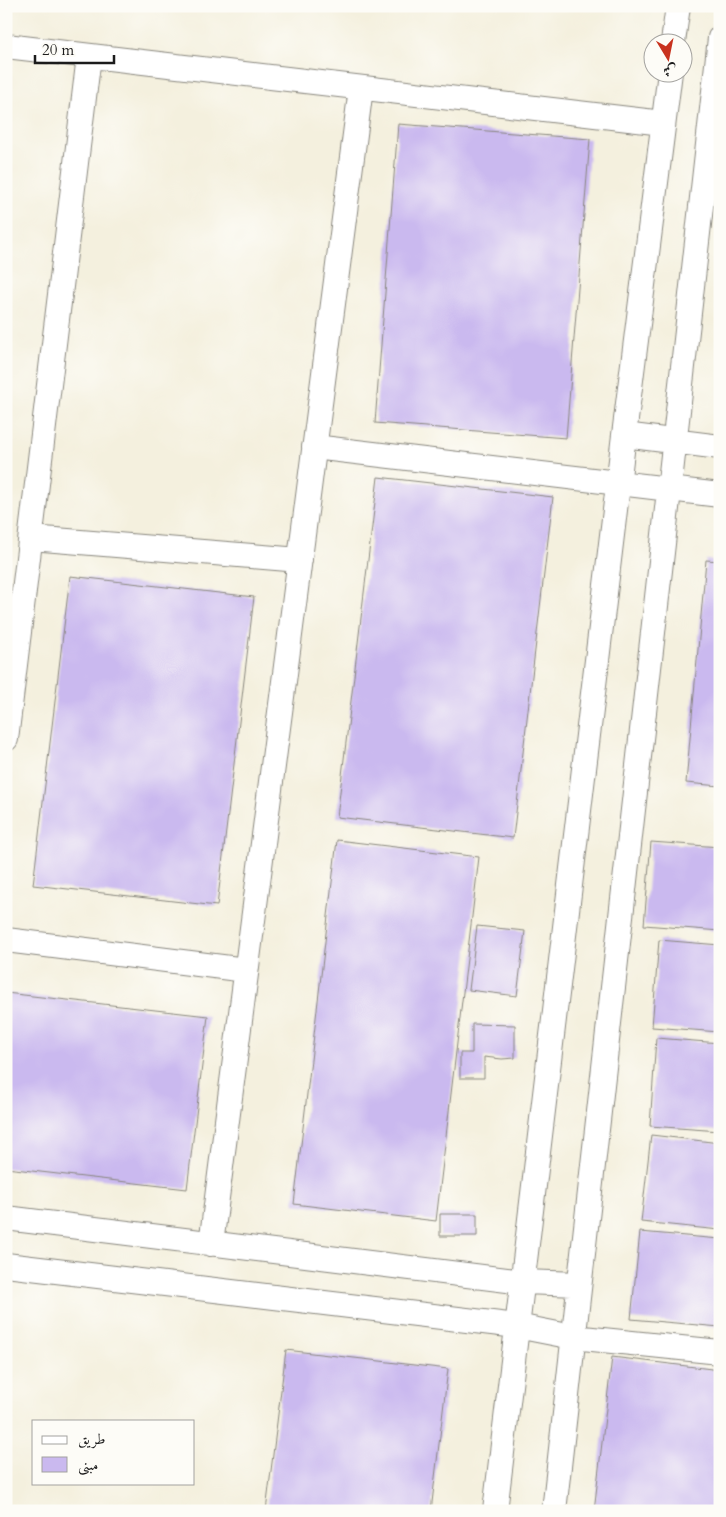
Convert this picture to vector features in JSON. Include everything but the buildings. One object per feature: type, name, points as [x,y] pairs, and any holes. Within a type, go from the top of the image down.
[{"type":"street","points":[[674,32],[678,6]]},
{"type":"street","points":[[554,1511],[720,38]]},
{"type":"street","points":[[6,46],[664,123]]},
{"type":"street","points":[[6,739],[89,56]]},
{"type":"street","points":[[495,1511],[618,482],[669,82]]},
{"type":"street","points":[[211,1244],[361,88]]},
{"type":"street","points":[[624,435],[720,447]]},
{"type":"street","points":[[314,447],[720,495]]},
{"type":"street","points":[[31,538],[300,560]]},
{"type":"street","points":[[6,940],[246,970]]},
{"type":"street","points":[[6,1218],[523,1282],[579,1284]]},
{"type":"street","points":[[6,1265],[517,1326],[573,1337],[720,1352]]}]
